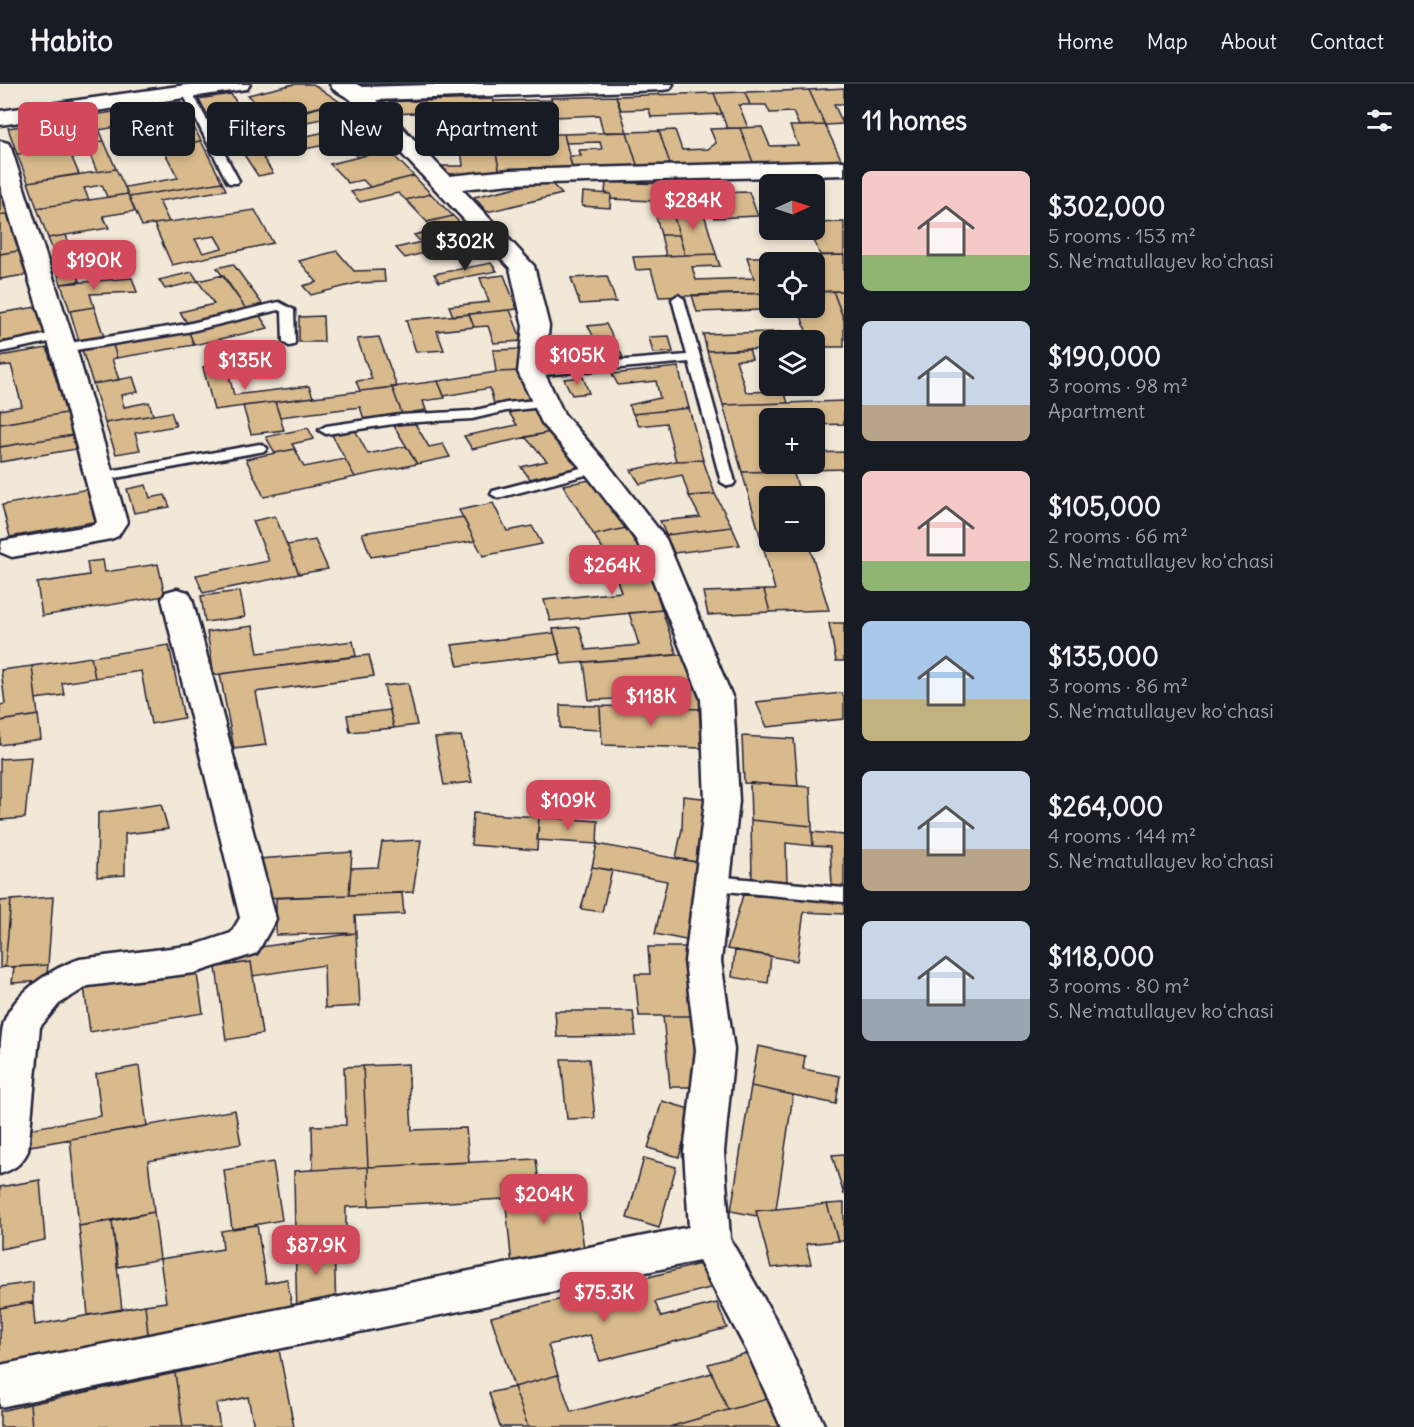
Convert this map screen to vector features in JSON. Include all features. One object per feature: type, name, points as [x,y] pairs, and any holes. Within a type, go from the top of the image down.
[{"type":"street","points":[[0,118],[239,84]]},
{"type":"street","points":[[349,89],[662,84]]},
{"type":"street","points":[[349,89],[522,266],[536,326],[531,372],[552,417],[596,468],[651,539],[717,699],[722,801],[703,962],[715,1050],[704,1152],[710,1241],[763,1338],[803,1427]]},
{"type":"street","points":[[0,148],[61,342],[112,522],[108,530],[12,548]]},
{"type":"street","points":[[442,184],[511,177],[844,168]]},
{"type":"street","points":[[0,1156],[8,1151],[22,1023],[46,994],[80,973],[195,959],[244,943],[258,919],[177,598]]},
{"type":"street","points":[[0,1386],[710,1241]]},
{"type":"lane","points":[[187,92],[233,181]]},
{"type":"lane","points":[[678,299],[728,482]]},
{"type":"lane","points":[[0,348],[187,328],[279,306],[288,310],[289,342]]},
{"type":"lane","points":[[531,372],[694,358]]},
{"type":"lane","points":[[326,430],[400,420],[472,415],[506,407],[547,403]]},
{"type":"lane","points":[[99,477],[260,448]]},
{"type":"lane","points":[[498,494],[596,468]]},
{"type":"lane","points":[[714,883],[844,895]]},
{"type":"building","points":[[294,84],[313,84],[340,102],[319,102],[319,108],[307,111],[307,102],[286,102],[283,99],[255,102],[248,95]]},
{"type":"building","points":[[347,84],[425,84],[426,89],[356,91]]},
{"type":"building","points":[[844,88],[844,104],[834,104],[843,124],[825,125],[809,90]]},
{"type":"building","points":[[809,90],[825,125],[799,126],[793,112],[770,113],[766,105],[750,105],[745,92]]},
{"type":"building","points":[[745,92],[750,105],[739,105],[748,128],[727,128],[714,93]]},
{"type":"building","points":[[714,93],[722,114],[651,117],[649,109],[621,110],[616,96]]},
{"type":"building","points":[[231,94],[236,102],[207,102],[207,113],[198,99]]},
{"type":"building","points":[[616,96],[627,132],[603,132],[599,115],[559,117],[559,102],[552,102],[551,98]]},
{"type":"building","points":[[493,99],[494,102],[415,102],[415,113],[403,113],[403,102],[376,102]]},
{"type":"building","points":[[551,100],[551,102],[493,102]]},
{"type":"building","points":[[319,107],[319,119],[307,122],[307,110]]},
{"type":"building","points":[[110,112],[110,128],[99,130],[98,114]]},
{"type":"building","points":[[825,125],[842,161],[754,165],[740,128],[762,127],[770,146],[798,145],[790,126]]},
{"type":"building","points":[[18,126],[18,154],[17,154],[8,128]]},
{"type":"building","points":[[98,127],[104,141],[98,142]]},
{"type":"building","points":[[740,128],[754,165],[671,167],[659,131],[675,130],[682,150],[708,149],[716,143],[710,129]]},
{"type":"building","points":[[195,129],[201,141],[195,142]]},
{"type":"building","points":[[659,131],[671,167],[638,168],[627,132]]},
{"type":"building","points":[[627,132],[638,168],[573,171],[569,156],[581,156],[579,150],[602,149],[600,142],[566,143],[564,134]]},
{"type":"building","points":[[319,133],[319,146],[307,149],[307,136]]},
{"type":"building","points":[[559,134],[564,134],[573,171],[500,173],[497,156],[559,156]]},
{"type":"building","points":[[104,141],[116,169],[97,172],[90,156],[98,156],[98,142]]},
{"type":"building","points":[[201,141],[222,182],[129,197],[125,187],[178,178],[167,156],[195,156],[195,142]]},
{"type":"building","points":[[17,154],[18,156],[84,156],[72,158],[79,174],[28,182]]},
{"type":"building","points":[[245,156],[272,156],[263,158],[273,173],[258,176]]},
{"type":"building","points":[[363,156],[394,156],[414,176],[370,187],[363,180],[348,183],[330,164]]},
{"type":"building","points":[[462,156],[497,156],[500,173],[449,175],[440,166],[463,166]]},
{"type":"building","points":[[116,169],[128,194],[107,197],[102,185],[84,188],[89,200],[37,208],[28,182]]},
{"type":"building","points":[[414,176],[431,194],[406,200],[398,193],[360,202],[351,192]]},
{"type":"building","points":[[548,180],[562,194],[487,212],[474,197]]},
{"type":"building","points":[[222,182],[226,190],[159,201],[169,222],[142,226],[129,197]]},
{"type":"building","points":[[606,182],[665,184],[679,235],[661,235],[652,201],[611,199],[611,194],[605,193]]},
{"type":"building","points":[[703,183],[711,206],[671,207],[665,184]]},
{"type":"building","points":[[583,192],[611,194],[610,208],[582,206]]},
{"type":"building","points":[[749,192],[758,216],[714,218],[706,193]]},
{"type":"building","points":[[0,193],[5,193],[11,213],[0,215]]},
{"type":"building","points":[[128,194],[135,211],[103,216],[109,228],[48,238],[37,208]]},
{"type":"building","points":[[431,194],[453,216],[427,222],[406,200]]},
{"type":"building","points":[[671,207],[702,207],[716,254],[685,255]]},
{"type":"building","points":[[255,210],[273,243],[172,265],[154,224]],"holes":[[[215,236],[222,248],[203,253],[195,239]]]},
{"type":"building","points":[[11,213],[24,250],[0,254],[0,215]]},
{"type":"building","points":[[453,216],[476,239],[405,258],[396,248],[421,242],[414,235],[434,230],[427,222]]},
{"type":"building","points":[[844,222],[844,255],[825,255],[825,252],[819,252],[814,240],[825,240],[825,223]]},
{"type":"building","points":[[66,235],[72,253],[55,256],[48,238]]},
{"type":"building","points":[[661,235],[679,235],[685,255],[666,256]]},
{"type":"building","points":[[24,250],[31,274],[0,279],[0,254]]},
{"type":"building","points":[[337,251],[354,271],[384,270],[385,282],[358,283],[311,295],[303,286],[317,282],[299,261]]},
{"type":"building","points":[[716,254],[720,266],[692,267],[696,280],[754,278],[747,257],[759,257],[759,293],[659,297],[651,269],[636,270],[633,257]]},
{"type":"building","points":[[844,255],[844,291],[825,292],[825,256]]},
{"type":"building","points":[[491,263],[497,271],[439,282],[434,274]]},
{"type":"building","points":[[233,264],[263,305],[246,309],[217,268]]},
{"type":"building","points":[[77,271],[80,281],[61,284],[58,274]]},
{"type":"building","points":[[192,272],[198,281],[165,289],[159,280]]},
{"type":"building","points":[[223,275],[246,309],[187,323],[180,312],[214,304],[198,281]]},
{"type":"building","points":[[504,275],[517,309],[453,316],[449,306],[489,302],[480,278]]},
{"type":"building","points":[[607,276],[616,302],[580,304],[571,278]]},
{"type":"building","points":[[132,278],[137,292],[90,294],[94,307],[70,311],[61,284]]},
{"type":"building","points":[[825,291],[833,291],[844,320],[844,347],[825,347],[825,330],[806,330],[802,318],[825,318]]},
{"type":"building","points":[[833,291],[844,291],[844,320]]},
{"type":"building","points":[[759,293],[759,310],[697,312],[692,295]]},
{"type":"building","points":[[42,306],[51,334],[0,342],[0,313]]},
{"type":"building","points":[[94,307],[104,337],[79,341],[70,311]]},
{"type":"building","points":[[510,310],[522,341],[494,343],[488,326],[474,327],[469,314]]},
{"type":"building","points":[[469,314],[474,327],[437,331],[444,350],[416,352],[406,320]]},
{"type":"building","points":[[260,316],[268,328],[194,345],[189,332]]},
{"type":"building","points":[[323,316],[324,342],[299,342],[299,317]]},
{"type":"building","points":[[606,324],[623,357],[605,359],[588,326]]},
{"type":"building","points":[[189,332],[194,345],[117,358],[113,345]]},
{"type":"building","points":[[759,332],[759,349],[707,351],[703,334]]},
{"type":"building","points":[[669,336],[673,352],[653,353],[649,337]]},
{"type":"building","points":[[379,337],[397,387],[360,391],[356,381],[372,379],[357,339]]},
{"type":"building","points":[[113,345],[117,358],[112,359],[119,380],[93,384],[82,350]]},
{"type":"building","points":[[47,348],[66,413],[0,424],[0,410],[22,406],[11,365],[0,366],[0,356]]},
{"type":"building","points":[[521,349],[524,371],[496,372],[493,350]]},
{"type":"building","points":[[749,349],[752,359],[736,360],[746,392],[759,392],[759,396],[786,396],[788,403],[723,405],[707,351]]},
{"type":"building","points":[[583,352],[585,364],[564,365],[561,353]]},
{"type":"building","points":[[226,364],[234,395],[309,386],[313,397],[214,410],[203,367]]},
{"type":"building","points":[[678,367],[689,408],[633,414],[629,405],[660,398],[656,381],[618,385],[612,374]]},
{"type":"building","points":[[524,371],[533,401],[494,404],[490,388],[444,396],[438,381],[496,372]]},
{"type":"building","points":[[133,377],[138,392],[121,395],[124,407],[149,402],[153,415],[105,423],[93,384]]},
{"type":"building","points":[[583,377],[589,393],[572,395],[564,379]]},
{"type":"building","points":[[438,381],[445,398],[423,401],[426,410],[402,414],[392,387]]},
{"type":"building","points":[[392,387],[402,414],[364,419],[360,407],[280,417],[275,402]]},
{"type":"building","points":[[844,401],[844,424],[825,425],[825,408],[759,408],[759,472],[742,472],[723,405]]},
{"type":"building","points":[[275,402],[284,430],[251,434],[243,406]]},
{"type":"building","points":[[534,406],[551,432],[472,449],[464,436],[517,425],[508,411]]},
{"type":"building","points":[[689,408],[703,460],[676,461],[666,423],[639,426],[633,414]]},
{"type":"building","points":[[171,412],[176,426],[135,433],[140,450],[116,454],[105,423]]},
{"type":"building","points":[[66,413],[73,435],[0,447],[0,424]]},
{"type":"building","points":[[414,422],[429,447],[443,444],[450,457],[417,464],[394,426]]},
{"type":"building","points":[[308,428],[314,439],[292,444],[295,449],[275,453],[266,437]]},
{"type":"building","points":[[355,430],[368,454],[406,446],[417,464],[355,477],[332,435]]},
{"type":"building","points":[[551,432],[583,466],[530,479],[521,467],[547,461],[525,437]]},
{"type":"building","points":[[73,435],[76,449],[0,462],[0,447]]},
{"type":"building","points":[[295,449],[304,467],[345,459],[355,477],[264,497],[246,459]]},
{"type":"building","points":[[844,452],[844,469],[825,470],[825,453]]},
{"type":"building","points":[[703,460],[715,494],[689,496],[682,475],[640,484],[631,470],[676,461]]},
{"type":"building","points":[[742,472],[794,474],[798,486],[759,486],[759,532]]},
{"type":"building","points":[[596,479],[626,528],[594,535],[563,485]]},
{"type":"building","points":[[146,485],[150,498],[165,495],[170,507],[134,513],[127,489]]},
{"type":"building","points":[[88,489],[98,521],[10,537],[2,505]]},
{"type":"building","points":[[715,494],[732,527],[666,535],[660,521],[700,517],[689,496]]},
{"type":"building","points":[[493,503],[507,531],[532,526],[542,544],[483,556],[459,510]]},
{"type":"building","points":[[275,516],[299,574],[203,593],[196,575],[269,561],[253,521]]},
{"type":"building","points":[[463,517],[475,541],[371,557],[362,533]]},
{"type":"building","points":[[732,527],[740,545],[674,553],[666,535]]},
{"type":"building","points":[[626,528],[646,559],[612,565],[594,535]]},
{"type":"building","points":[[315,540],[328,569],[299,574],[287,545]]},
{"type":"building","points":[[765,552],[811,552],[829,610],[770,612],[764,590],[775,590]]},
{"type":"building","points":[[646,559],[662,610],[550,621],[544,600],[621,592],[612,565]]},
{"type":"building","points":[[103,560],[105,572],[158,564],[165,596],[42,616],[37,583],[89,575],[87,562]]},
{"type":"building","points":[[764,590],[770,612],[708,615],[703,592]]},
{"type":"building","points":[[240,591],[245,617],[205,622],[201,596]]},
{"type":"building","points":[[662,610],[677,655],[562,664],[553,629],[579,627],[586,650],[639,645],[629,613]]},
{"type":"building","points":[[829,623],[844,623],[844,661],[836,661]]},
{"type":"building","points":[[253,626],[258,653],[353,641],[356,656],[214,675],[207,632]]},
{"type":"building","points":[[554,633],[560,654],[458,666],[452,645]]},
{"type":"building","points":[[169,645],[184,718],[151,724],[141,671],[95,678],[91,657]]},
{"type":"building","points":[[684,654],[707,709],[655,708],[652,698],[589,700],[584,662]]},
{"type":"building","points":[[369,655],[374,676],[256,692],[266,745],[234,749],[220,674]]},
{"type":"building","points":[[91,657],[95,678],[62,683],[64,695],[36,699],[32,666]]},
{"type":"building","points":[[32,666],[38,715],[0,721],[0,705],[5,704],[1,670]]},
{"type":"building","points":[[408,683],[417,725],[394,728],[384,686]]},
{"type":"building","points":[[842,693],[844,719],[767,727],[756,702]]},
{"type":"building","points":[[560,705],[600,706],[601,730],[560,728]]},
{"type":"building","points":[[600,706],[699,709],[702,748],[602,745]]},
{"type":"building","points":[[390,710],[394,728],[350,732],[347,715]]},
{"type":"building","points":[[38,715],[41,739],[0,745],[0,721]]},
{"type":"building","points":[[461,736],[472,782],[444,785],[435,738]]},
{"type":"building","points":[[742,736],[794,739],[798,786],[744,783]]},
{"type":"building","points":[[31,757],[25,818],[0,820],[0,759]]},
{"type":"building","points":[[750,783],[810,787],[812,826],[751,820]]},
{"type":"building","points":[[683,796],[712,799],[706,864],[676,858],[682,829]]},
{"type":"building","points":[[161,804],[168,829],[125,834],[125,875],[97,877],[98,813]]},
{"type":"building","points":[[473,813],[539,817],[537,850],[471,845]]},
{"type":"building","points":[[539,817],[598,821],[597,844],[537,840]]},
{"type":"building","points":[[751,820],[812,826],[813,846],[786,843],[787,885],[752,881]]},
{"type":"building","points":[[812,832],[844,835],[844,887],[832,886],[830,847],[813,846]]},
{"type":"building","points":[[421,840],[413,892],[349,895],[351,868],[378,867],[382,842]]},
{"type":"building","points":[[597,844],[706,864],[691,941],[655,934],[667,881],[592,867]]},
{"type":"building","points":[[352,852],[349,895],[260,898],[258,859]]},
{"type":"building","points":[[592,867],[612,870],[602,912],[581,909]]},
{"type":"building","points":[[402,893],[404,914],[355,916],[356,933],[276,935],[276,898]]},
{"type":"building","points":[[743,895],[844,900],[844,914],[804,912],[797,961],[727,949]]},
{"type":"building","points":[[53,897],[48,965],[5,967],[11,900]]},
{"type":"building","points":[[11,900],[5,967],[0,968],[0,901]]},
{"type":"building","points":[[356,933],[360,1006],[325,1008],[324,965],[253,976],[251,962],[235,964],[233,951]]},
{"type":"building","points":[[648,947],[691,947],[698,1016],[639,1016],[635,974],[650,974]]},
{"type":"building","points":[[735,950],[771,956],[768,983],[732,977]]},
{"type":"building","points":[[251,962],[262,1034],[226,1040],[216,967]]},
{"type":"building","points":[[48,965],[46,981],[12,983],[14,967]]},
{"type":"building","points":[[196,968],[203,1013],[90,1032],[84,986]]},
{"type":"building","points":[[555,1011],[633,1011],[636,1036],[557,1037]]},
{"type":"building","points":[[663,1016],[698,1016],[707,1087],[670,1087]]},
{"type":"building","points":[[758,1046],[805,1056],[803,1069],[840,1076],[836,1104],[751,1086]]},
{"type":"building","points":[[561,1059],[589,1059],[595,1118],[567,1119]]},
{"type":"building","points":[[408,1064],[412,1130],[466,1128],[469,1162],[368,1167],[363,1066]]},
{"type":"building","points":[[139,1066],[147,1126],[24,1147],[23,1130],[101,1116],[96,1074]]},
{"type":"building","points":[[363,1066],[368,1167],[313,1170],[312,1126],[346,1125],[344,1067]]},
{"type":"building","points":[[751,1086],[793,1095],[776,1209],[756,1211],[757,1216],[731,1211]]},
{"type":"building","points":[[662,1101],[693,1110],[679,1157],[648,1148]]},
{"type":"building","points":[[235,1110],[241,1144],[148,1161],[154,1212],[79,1226],[70,1139]]},
{"type":"building","points":[[844,1154],[844,1195],[832,1155]]},
{"type":"building","points":[[644,1158],[676,1167],[659,1228],[627,1218]]},
{"type":"building","points":[[536,1159],[539,1184],[504,1186],[505,1199],[369,1206],[368,1167]]},
{"type":"building","points":[[273,1162],[282,1220],[232,1229],[224,1170]]},
{"type":"building","points":[[368,1167],[369,1206],[346,1207],[346,1236],[295,1238],[294,1171]]},
{"type":"building","points":[[40,1180],[45,1240],[0,1249],[0,1187]]},
{"type":"building","points":[[575,1183],[586,1263],[512,1266],[504,1186]]},
{"type":"building","points":[[844,1203],[844,1241],[838,1241],[827,1204]]},
{"type":"building","points":[[827,1204],[838,1241],[806,1244],[811,1264],[771,1268],[756,1211]]},
{"type":"building","points":[[154,1212],[160,1259],[118,1267],[112,1221]]},
{"type":"building","points":[[112,1221],[122,1310],[88,1315],[79,1226]]},
{"type":"building","points":[[257,1225],[266,1283],[287,1279],[294,1317],[149,1343],[145,1305],[166,1302],[160,1259],[223,1249],[221,1231]]},
{"type":"building","points":[[334,1236],[336,1315],[297,1317],[295,1238]]},
{"type":"building","points":[[700,1264],[710,1288],[655,1302],[661,1317],[717,1303],[727,1328],[600,1361],[590,1335],[548,1345],[558,1375],[514,1387],[491,1317]]},
{"type":"building","points":[[33,1282],[33,1302],[0,1308],[0,1287]]},
{"type":"building","points":[[33,1302],[35,1325],[145,1305],[149,1343],[0,1370],[0,1308]]},
{"type":"building","points":[[279,1350],[294,1427],[254,1427],[248,1397],[216,1404],[220,1427],[183,1427],[175,1373]]},
{"type":"building","points":[[758,1350],[778,1396],[728,1410],[708,1364]]},
{"type":"building","points":[[175,1373],[183,1427],[32,1427],[30,1404]]},
{"type":"building","points":[[712,1373],[728,1410],[669,1427],[528,1427],[514,1387],[558,1375],[571,1412]]},
{"type":"building","points":[[514,1387],[528,1427],[500,1427],[489,1393]]},
{"type":"building","points":[[778,1396],[792,1427],[669,1427],[728,1410]]},
{"type":"building","points":[[30,1404],[32,1427],[0,1427],[0,1411]]}]
